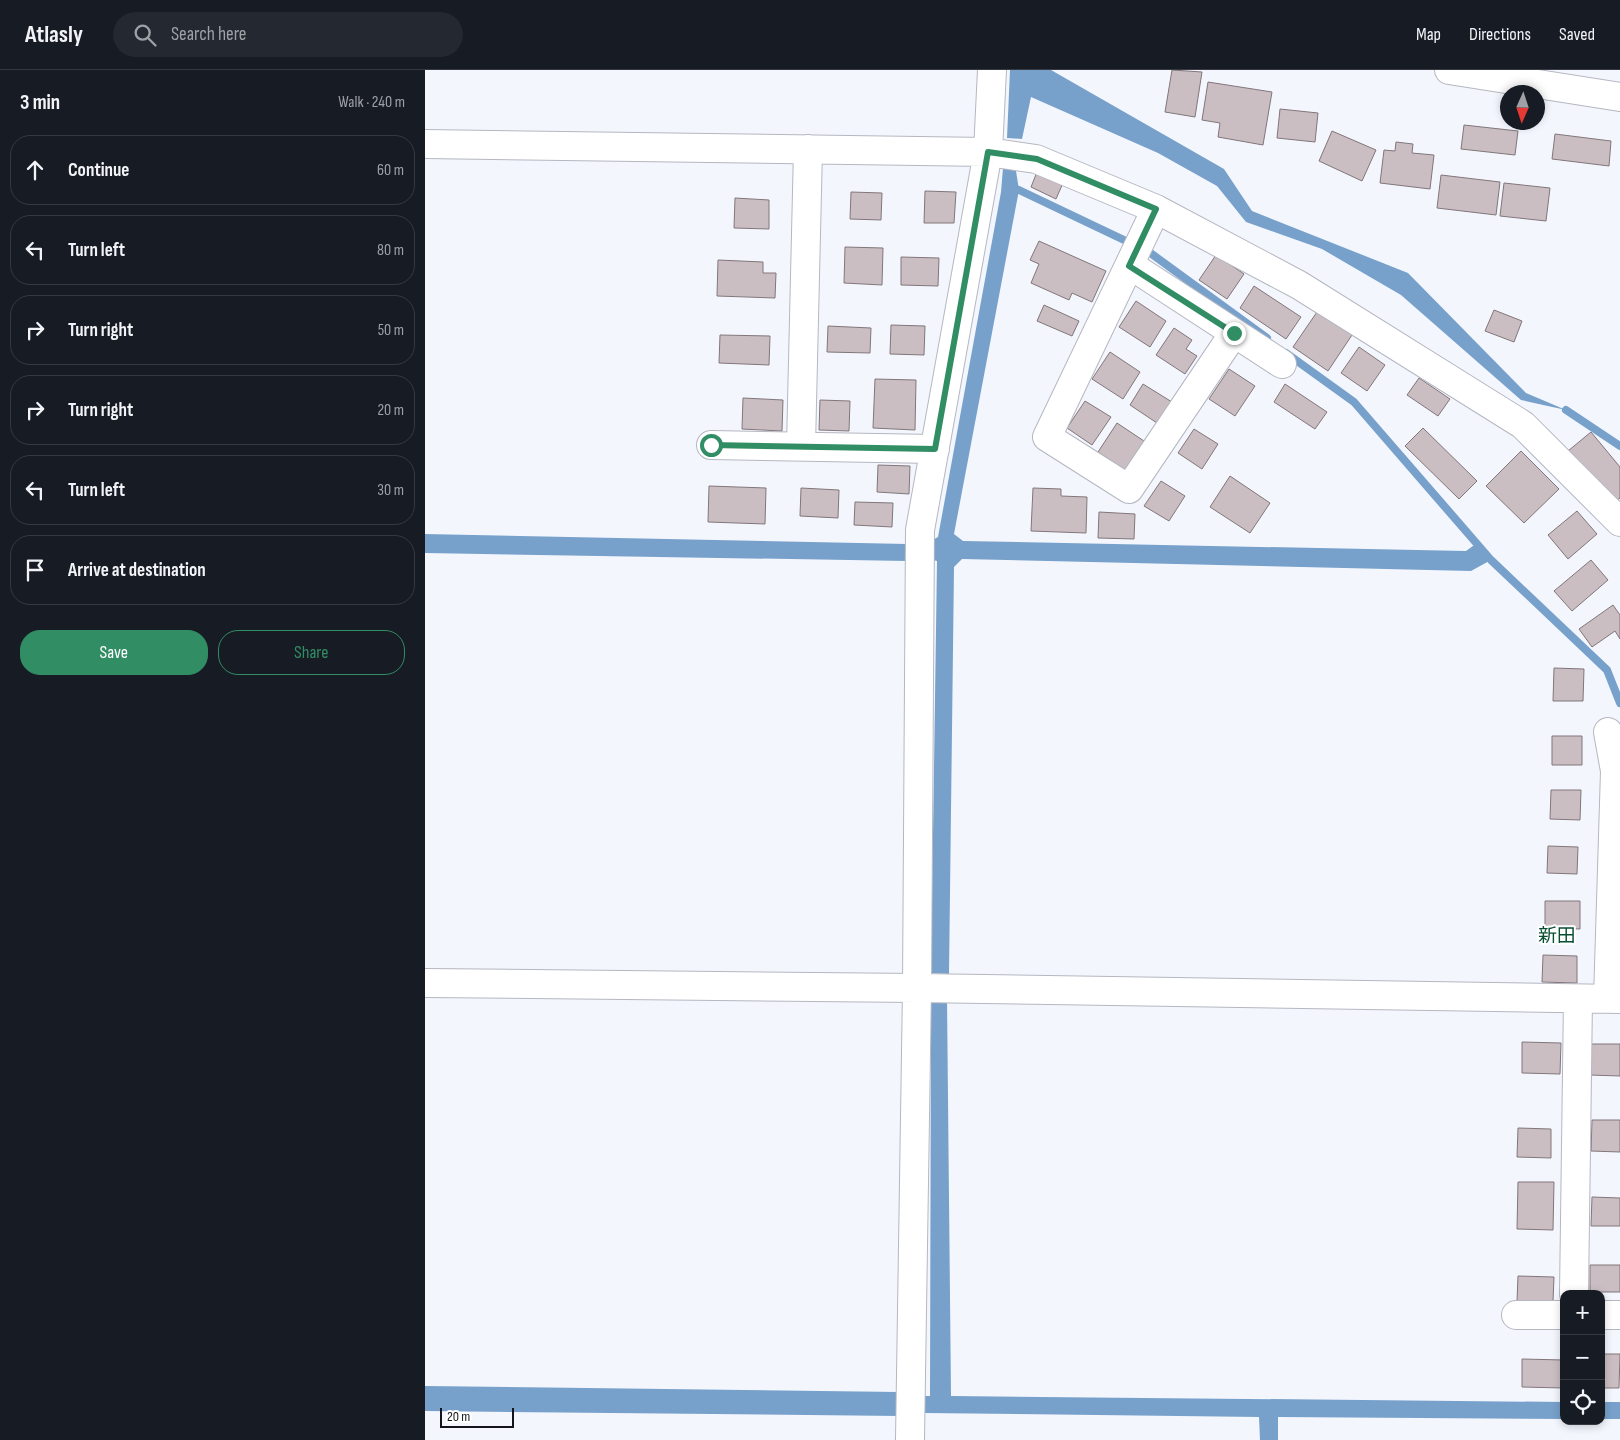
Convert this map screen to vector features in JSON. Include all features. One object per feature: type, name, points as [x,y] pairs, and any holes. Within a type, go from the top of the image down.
[{"type":"street","points":[[910,1440],[917,988],[920,530],[988,152],[992,70]]},
{"type":"street","points":[[1449,70],[1620,97]]},
{"type":"street","points":[[425,144],[988,152],[1037,159],[1156,209],[1299,285],[1523,425],[1620,522]]},
{"type":"street","points":[[801,446],[808,149]]},
{"type":"street","points":[[1156,209],[1047,438],[1129,489],[1234,333]]},
{"type":"street","points":[[1129,266],[1282,364]]},
{"type":"street","points":[[711,445],[935,449]]},
{"type":"street","points":[[425,983],[917,988],[1614,999],[1615,770],[1607,732]]},
{"type":"street","points":[[1575,1290],[1578,999]]},
{"type":"street","points":[[1516,1315],[1560,1315]]},
{"type":"street","points":[[1605,1315],[1620,1316]]},
{"type":"water","points":[[1010,70],[1051,70],[1224,169],[1252,211],[1408,273],[1526,393],[1566,410],[1521,400],[1401,295],[1322,249],[1246,222],[1217,186],[1158,153],[1031,97],[1022,139],[1007,138]]},
{"type":"water","points":[[1003,168],[1016,171],[1019,190],[954,534],[963,541],[1466,551],[1477,543],[1491,560],[1471,571],[962,559],[954,567],[949,974],[931,973],[937,561],[929,559],[931,541],[938,537],[1001,192]]},
{"type":"water","points":[[425,534],[907,544],[907,561],[425,553]]},
{"type":"water","points":[[931,998],[947,998],[951,1396],[1560,1402],[1560,1419],[1278,1417],[1278,1440],[1260,1440],[1259,1417],[924,1413],[924,1396],[930,1396]]},
{"type":"water","points":[[425,1386],[899,1392],[899,1416],[425,1411]]},
{"type":"water","points":[[1605,1402],[1620,1402],[1620,1419],[1605,1419]]},
{"type":"building","points":[[1172,70],[1202,72],[1195,117],[1165,112]]},
{"type":"building","points":[[1208,82],[1272,92],[1263,145],[1218,137],[1220,123],[1202,120]]},
{"type":"building","points":[[1280,109],[1318,113],[1315,142],[1277,138]]},
{"type":"building","points":[[1464,125],[1518,131],[1515,155],[1461,149]]},
{"type":"building","points":[[1332,131],[1376,150],[1362,181],[1319,161]]},
{"type":"building","points":[[1555,134],[1611,141],[1609,166],[1552,159]]},
{"type":"building","points":[[1396,142],[1413,144],[1412,153],[1434,155],[1430,189],[1380,183],[1384,150],[1395,151]]},
{"type":"building","points":[[1037,172],[1063,183],[1056,199],[1031,187]]},
{"type":"building","points":[[1441,175],[1500,182],[1496,215],[1437,208]]},
{"type":"building","points":[[1504,183],[1550,188],[1546,221],[1500,216]]},
{"type":"building","points":[[925,191],[956,192],[954,223],[924,223]]},
{"type":"building","points":[[851,192],[882,193],[881,220],[850,219]]},
{"type":"building","points":[[735,198],[769,200],[769,229],[734,228]]},
{"type":"building","points":[[1039,241],[1106,271],[1092,302],[1072,293],[1069,300],[1031,283],[1039,264],[1030,260]]},
{"type":"building","points":[[845,247],[883,248],[882,285],[844,283]]},
{"type":"building","points":[[1216,255],[1244,274],[1227,299],[1199,280]]},
{"type":"building","points":[[901,257],[939,258],[938,286],[901,285]]},
{"type":"building","points":[[718,260],[763,262],[763,273],[776,273],[775,298],[717,296]]},
{"type":"building","points":[[1254,286],[1301,317],[1286,339],[1240,308]]},
{"type":"building","points":[[1136,301],[1166,321],[1150,347],[1119,327]]},
{"type":"building","points":[[1044,305],[1079,321],[1072,336],[1037,321]]},
{"type":"building","points":[[1494,310],[1522,321],[1514,342],[1485,331]]},
{"type":"building","points":[[1317,312],[1352,335],[1328,371],[1293,347]]},
{"type":"building","points":[[891,325],[925,326],[924,355],[890,354]]},
{"type":"building","points":[[828,326],[871,328],[870,353],[827,352]]},
{"type":"building","points":[[1174,328],[1192,340],[1186,349],[1197,356],[1185,374],[1156,355]]},
{"type":"building","points":[[720,335],[770,336],[769,365],[719,363]]},
{"type":"building","points":[[1359,347],[1385,365],[1367,391],[1341,373]]},
{"type":"building","points":[[1110,352],[1140,372],[1123,399],[1092,379]]},
{"type":"building","points":[[1229,369],[1255,386],[1235,416],[1209,399]]},
{"type":"building","points":[[1419,378],[1450,399],[1438,416],[1407,395]]},
{"type":"building","points":[[875,379],[916,380],[915,430],[873,428]]},
{"type":"building","points":[[1143,384],[1172,402],[1157,423],[1130,405]]},
{"type":"building","points":[[1285,384],[1327,412],[1315,429],[1274,402]]},
{"type":"building","points":[[743,398],[783,400],[782,431],[742,429]]},
{"type":"building","points":[[820,400],[850,401],[849,431],[819,430]]},
{"type":"building","points":[[1085,401],[1111,417],[1092,445],[1067,428]]},
{"type":"building","points":[[1117,423],[1144,441],[1125,470],[1098,452]]},
{"type":"building","points":[[1423,428],[1477,481],[1459,499],[1405,446]]},
{"type":"building","points":[[1194,429],[1218,444],[1202,469],[1178,453]]},
{"type":"building","points":[[1591,432],[1620,467],[1620,498],[1612,504],[1568,451]]},
{"type":"building","points":[[1521,451],[1559,489],[1524,523],[1486,486]]},
{"type":"building","points":[[878,465],[910,466],[909,494],[877,492]]},
{"type":"building","points":[[1230,476],[1270,503],[1250,533],[1210,507]]},
{"type":"building","points":[[1161,481],[1185,496],[1169,521],[1144,506]]},
{"type":"building","points":[[709,486],[766,488],[765,524],[708,522]]},
{"type":"building","points":[[801,488],[839,490],[838,518],[800,516]]},
{"type":"building","points":[[1033,488],[1061,489],[1061,496],[1087,497],[1086,533],[1031,531]]},
{"type":"building","points":[[855,502],[893,503],[892,527],[854,525]]},
{"type":"building","points":[[1577,511],[1597,534],[1568,559],[1548,535]]},
{"type":"building","points":[[1099,512],[1135,514],[1134,539],[1098,538]]},
{"type":"building","points":[[1591,560],[1608,580],[1572,611],[1554,591]]},
{"type":"building","points":[[1613,605],[1620,615],[1620,639],[1615,631],[1592,647],[1579,629]]},
{"type":"building","points":[[1554,668],[1584,669],[1583,701],[1553,701]]},
{"type":"building","points":[[1552,736],[1582,736],[1582,765],[1552,765]]},
{"type":"building","points":[[1551,790],[1581,790],[1580,820],[1550,819]]},
{"type":"building","points":[[1548,846],[1578,847],[1577,874],[1547,873]]},
{"type":"building","points":[[1545,901],[1580,901],[1580,929],[1545,928]]},
{"type":"building","points":[[1543,955],[1577,956],[1577,983],[1542,982]]},
{"type":"building","points":[[1522,1042],[1561,1043],[1560,1074],[1522,1073]]},
{"type":"building","points":[[1591,1044],[1620,1044],[1620,1076],[1590,1075]]},
{"type":"building","points":[[1592,1120],[1620,1120],[1620,1152],[1591,1151]]},
{"type":"building","points":[[1518,1128],[1551,1129],[1551,1158],[1517,1157]]},
{"type":"building","points":[[1518,1182],[1554,1182],[1553,1230],[1517,1229]]},
{"type":"building","points":[[1592,1197],[1620,1198],[1620,1226],[1591,1226]]},
{"type":"building","points":[[1590,1265],[1620,1265],[1620,1292],[1590,1290]]},
{"type":"building","points":[[1518,1276],[1554,1277],[1553,1301],[1517,1301]]},
{"type":"building","points":[[1605,1354],[1620,1354],[1619,1388],[1605,1388]]},
{"type":"building","points":[[1522,1359],[1560,1360],[1560,1388],[1522,1387]]},
{"type":"waterway","points":[[1019,190],[1124,240]]},
{"type":"waterway","points":[[1149,252],[1267,338]]},
{"type":"waterway","points":[[1286,353],[1354,402],[1491,560],[1607,670],[1620,703]]},
{"type":"waterway","points":[[1566,410],[1620,446]]},
{"type":"district","name":"新田","points":[[1557,935]]},
{"type":"route","points":[[711,445],[935,449],[988,152],[1037,159],[1156,209],[1129,266],[1234,333]]}]
